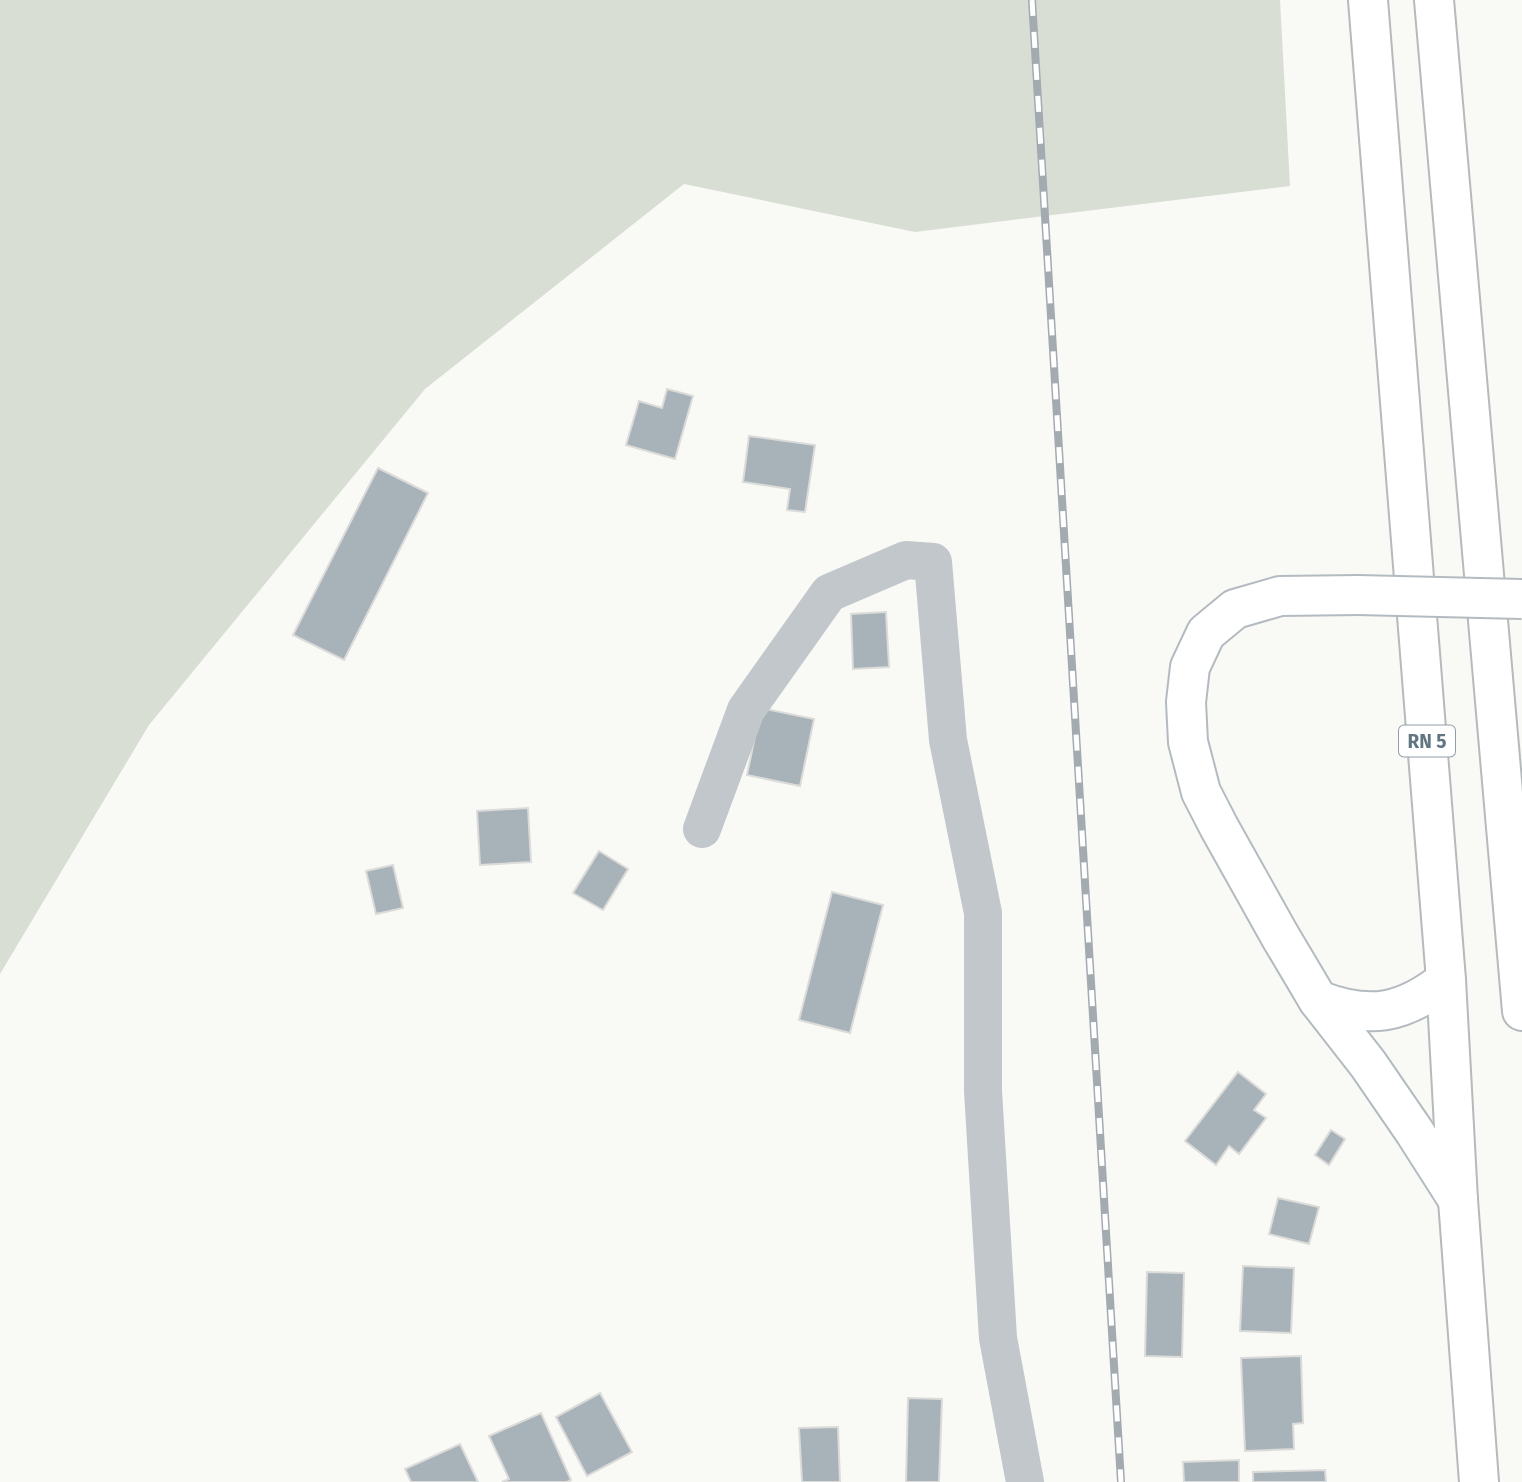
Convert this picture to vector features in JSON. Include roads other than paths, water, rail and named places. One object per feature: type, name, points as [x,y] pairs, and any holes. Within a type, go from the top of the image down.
[{"type":"main road","name":"RN 5","points":[[1368,0],[1446,980],[1458,1200],[1479,1482]]},
{"type":"main road","points":[[1434,0],[1522,1011]]},
{"type":"main road","points":[[1458,1200],[1414,1131],[1318,1000],[1244,873],[1201,792],[1188,742],[1186,702],[1190,667],[1206,633],[1235,609],[1280,597],[1358,595],[1522,599]]},
{"type":"main road","points":[[1318,1000],[1363,1012],[1386,1011],[1428,994],[1446,980]]},
{"type":"street","points":[[702,829],[746,710],[829,593],[906,560],[933,562],[948,740],[983,913],[983,1091],[998,1338],[1024,1482]]},
{"type":"railway","points":[[1032,0],[1121,1482]]}]
